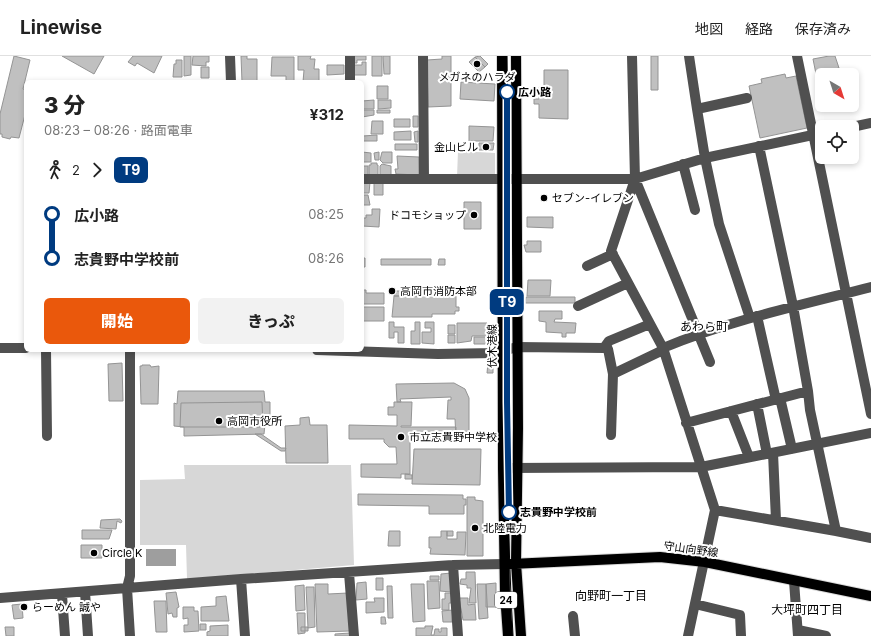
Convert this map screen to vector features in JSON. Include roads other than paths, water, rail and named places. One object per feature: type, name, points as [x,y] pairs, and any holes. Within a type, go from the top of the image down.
[{"type":"main road","name":"伏木港線","points":[[502,56],[504,350],[503,468],[508,636]]},
{"type":"main road","name":"24","points":[[516,56],[516,563],[521,636]]},
{"type":"main road","name":"守山向野線","points":[[505,564],[660,557],[705,562],[871,596]]},
{"type":"street","points":[[230,56],[231,80]]},
{"type":"street","points":[[350,56],[350,80]]},
{"type":"street","points":[[423,56],[424,179]]},
{"type":"street","points":[[632,56],[634,179],[611,251],[663,348],[715,510],[688,636]]},
{"type":"street","points":[[689,56],[705,158],[719,224],[754,317],[792,450]]},
{"type":"street","points":[[797,56],[815,123]]},
{"type":"street","points":[[697,109],[747,98]]},
{"type":"street","points":[[859,126],[871,123]]},
{"type":"street","points":[[364,180],[516,178],[634,179],[705,158],[815,135]]},
{"type":"street","points":[[759,146],[793,306],[810,410],[836,531]]},
{"type":"street","points":[[683,164],[695,210]]},
{"type":"street","points":[[823,164],[871,414]]},
{"type":"street","points":[[634,179],[710,362]]},
{"type":"street","points":[[586,266],[613,254]]},
{"type":"street","points":[[578,306],[628,283]]},
{"type":"street","points":[[613,374],[659,352],[663,348],[699,333],[793,306],[871,287]]},
{"type":"street","points":[[604,348],[609,341],[650,324]]},
{"type":"street","points":[[364,351],[438,354],[496,353],[517,347],[608,349],[613,374],[611,435]]},
{"type":"street","points":[[0,348],[24,348]]},
{"type":"street","points":[[46,352],[48,436]]},
{"type":"street","points":[[130,352],[130,576],[127,588],[130,636]]},
{"type":"street","points":[[686,423],[808,391]]},
{"type":"street","points":[[757,404],[770,453],[776,520]]},
{"type":"street","points":[[732,411],[749,457]]},
{"type":"street","points":[[503,468],[701,467],[871,433]]},
{"type":"street","points":[[715,510],[871,538]]},
{"type":"street","points":[[0,598],[241,579],[453,565],[505,564]]},
{"type":"street","points":[[453,565],[458,636]]},
{"type":"street","points":[[349,573],[354,636]]},
{"type":"street","points":[[241,579],[245,636]]},
{"type":"street","points":[[794,581],[798,633],[826,636]]},
{"type":"street","points":[[85,592],[88,636]]},
{"type":"street","points":[[62,594],[65,636]]},
{"type":"street","points":[[695,604],[740,615],[741,636]]},
{"type":"street","points":[[573,616],[575,636]]},
{"type":"tram line","points":[[507,56],[507,419],[513,636]]},
{"type":"tram line","name":"T9","points":[[507,92],[507,402],[509,512]]},
{"type":"place","name":"メガネのハラダ","points":[[477,64]]},
{"type":"place","name":"広小路","points":[[507,92]]},
{"type":"place","name":"金山ビル","points":[[486,147]]},
{"type":"place","name":"セブン-イレブン","points":[[544,198]]},
{"type":"place","name":"ドコモショップ","points":[[474,215]]},
{"type":"place","name":"高岡市消防本部","points":[[392,291]]},
{"type":"place","name":"高岡市役所","points":[[219,421]]},
{"type":"place","name":"市立志貴野中学校","points":[[401,437]]},
{"type":"place","name":"志貴野中学校前","points":[[509,512]]},
{"type":"place","name":"北陸電力","points":[[475,528]]},
{"type":"place","name":"Circle K","points":[[94,553]]},
{"type":"place","name":"らーめん 誠や","points":[[24,607]]},
{"type":"district","name":"あわら町","points":[[704,326]]},
{"type":"district","name":"向野町一丁目","points":[[611,595]]},
{"type":"district","name":"大坪町四丁目","points":[[807,609]]}]
